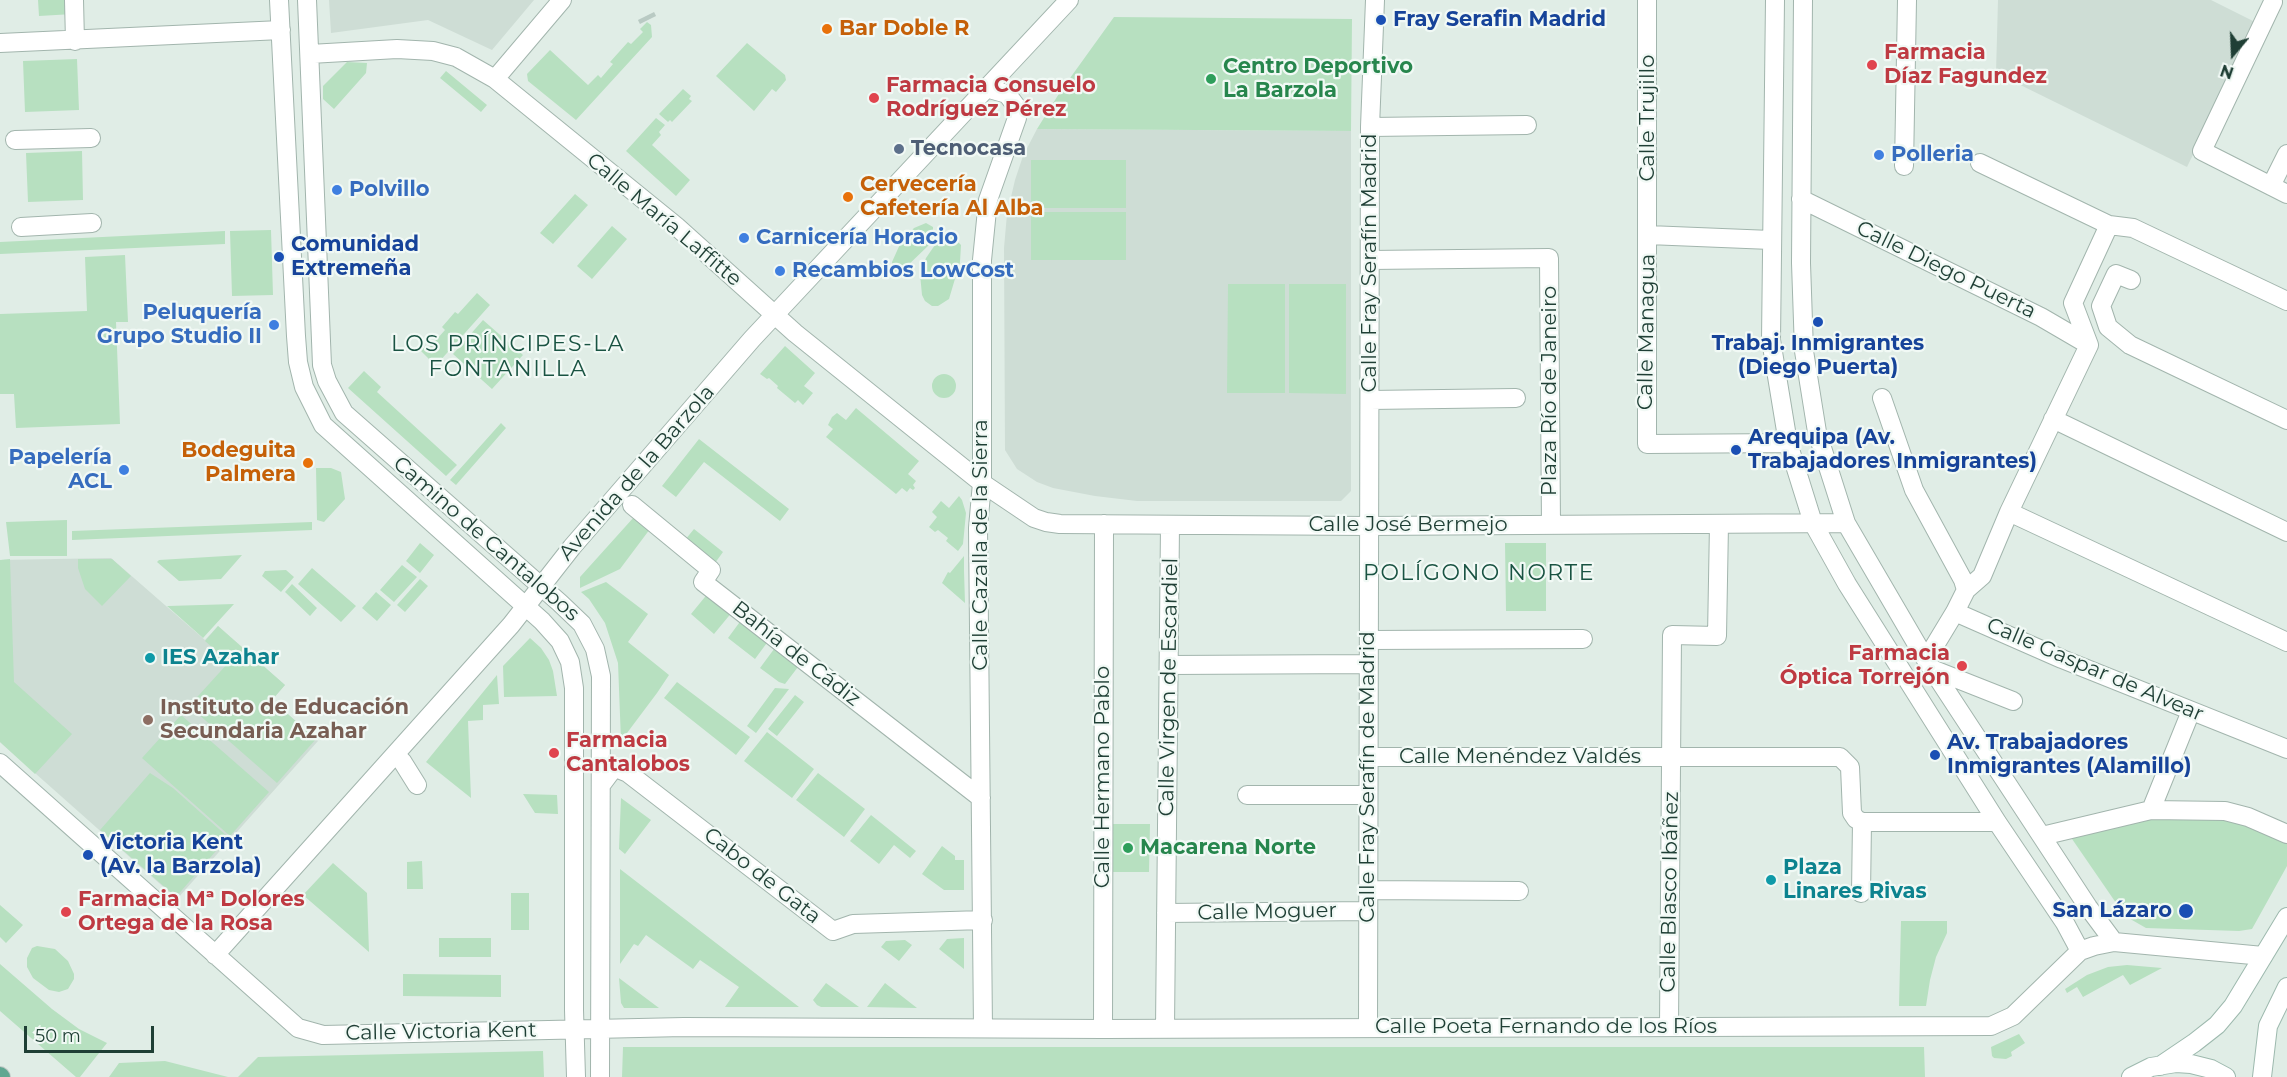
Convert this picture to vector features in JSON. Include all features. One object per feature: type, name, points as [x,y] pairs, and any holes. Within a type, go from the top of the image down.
[{"type":"street","points":[[74,0],[75,41]]},
{"type":"street","name":"Camino de Cantalobos","points":[[279,0],[298,362],[304,387],[323,425],[526,606],[560,641],[570,662],[574,688],[576,1077]]},
{"type":"street","name":"Camino de Cantalobos","points":[[307,0],[322,365],[335,400],[344,413],[582,624],[595,649],[601,676],[600,1077]]},
{"type":"street","points":[[495,79],[562,0]]},
{"type":"street","name":"Avenida de la Barzola","points":[[215,955],[503,634],[540,586],[774,315],[1070,0]]},
{"type":"street","name":"Calle Fray Serafín Madrid","points":[[1368,526],[1370,127],[1375,0]]},
{"type":"street","name":"Calle Trujillo","points":[[1647,0],[1648,236]]},
{"type":"street","points":[[1775,0],[1771,340],[1788,442],[1813,523],[1847,584],[1997,822],[2065,923],[2080,951],[2114,942],[2263,956]]},
{"type":"street","points":[[1803,0],[1801,263],[1804,351],[1817,432],[1846,523],[1929,664],[2114,942]]},
{"type":"street","points":[[1904,166],[1907,0]]},
{"type":"street","points":[[2277,4],[2202,151],[2279,190],[2287,153]]},
{"type":"street","points":[[0,43],[280,30]]},
{"type":"street","name":"Calle María Laffitte","points":[[310,54],[397,49],[433,51],[456,57],[495,79],[676,226],[774,315],[982,483]]},
{"type":"street","name":"Calle Cazalla de la Sierra","points":[[982,1028],[983,920],[978,528],[982,483],[983,250],[988,200],[1017,118],[1016,106],[1007,94],[986,88]]},
{"type":"street","points":[[1370,127],[1527,125]]},
{"type":"street","points":[[15,140],[91,138]]},
{"type":"street","points":[[1980,163],[2109,225],[2133,228],[2287,301]]},
{"type":"street","name":"Calle Diego Puerta","points":[[1801,199],[2041,317],[2089,345]]},
{"type":"street","points":[[21,227],[92,223]]},
{"type":"street","points":[[1929,664],[1966,590],[1982,576],[2009,512],[2089,345],[2073,303],[2109,225]]},
{"type":"street","name":"Calle Managua","points":[[1771,240],[1648,236],[1647,444],[1788,442]]},
{"type":"street","name":"Plaza Río de Janeiro","points":[[1370,260],[1549,258],[1551,525]]},
{"type":"street","points":[[2131,280],[2116,274],[2101,306],[2108,327],[2130,345],[2287,420]]},
{"type":"street","points":[[1370,400],[1516,398]]},
{"type":"street","points":[[1882,398],[1914,490],[1963,580],[1966,590]]},
{"type":"street","points":[[2054,419],[2287,532]]},
{"type":"street","name":"Calle José Bermejo","points":[[982,483],[1034,518],[1060,524],[1368,526],[1846,523]]},
{"type":"street","name":"Bahía de Cádiz","points":[[632,505],[711,570],[703,582],[981,798]]},
{"type":"street","points":[[2009,512],[2287,642]]},
{"type":"street","name":"Calle Hermano Pablo","points":[[1103,1029],[1104,524]]},
{"type":"street","name":"Calle Blasco Ibáñez","points":[[1669,1026],[1672,635],[1717,636],[1719,524]]},
{"type":"street","name":"Calle Virgen de Escardiel","points":[[1165,1029],[1170,525]]},
{"type":"street","name":"Calle Fray Serafín de Madrid","points":[[1368,526],[1368,1028]]},
{"type":"street","name":"Calle Gaspar de Alvear","points":[[1955,612],[2053,656],[2287,749]]},
{"type":"street","points":[[1368,640],[1582,639]]},
{"type":"street","points":[[1169,665],[1368,664]]},
{"type":"street","points":[[1929,664],[2013,701]]},
{"type":"street","points":[[2151,810],[2191,711]]},
{"type":"street","name":"Calle Menéndez Valdés","points":[[1368,757],[1840,757],[1850,767],[1852,813],[1862,822]]},
{"type":"street","points":[[402,761],[417,785]]},
{"type":"street","name":"Calle Victoria Kent","points":[[0,764],[298,1028],[310,1032],[334,1034],[600,1028],[982,1028]]},
{"type":"street","name":"Cabo de Gata","points":[[601,785],[613,770],[618,769],[628,773],[833,931],[853,924],[983,920]]},
{"type":"street","points":[[1248,795],[1368,795]]},
{"type":"street","points":[[2042,836],[2151,810],[2225,811],[2287,834]]},
{"type":"street","points":[[1861,893],[1862,822],[1997,822]]},
{"type":"street","points":[[1368,890],[1519,891]]},
{"type":"street","name":"Calle Moguer","points":[[1166,913],[1368,911]]},
{"type":"street","points":[[2160,1066],[2217,1025],[2241,996],[2287,916]]},
{"type":"street","name":"Calle Poeta Fernando de los Ríos","points":[[982,1028],[1991,1026],[2013,1016],[2080,951]]},
{"type":"street","points":[[2262,1077],[2268,1026],[2287,987]]},
{"type":"street","points":[[2131,1077],[2151,1067],[2191,1064],[2211,1069],[2226,1077]]},
{"type":"shaded area","points":[[329,0],[534,0],[492,50],[428,20],[331,33]]},
{"type":"shaded area","points":[[1998,0],[2211,0],[2257,23],[2187,167],[1996,73]]},
{"type":"shaded area","points":[[1037,129],[1351,131],[1351,491],[1341,501],[1137,501],[1053,488],[1037,482],[1017,469],[1005,450],[1004,248],[1007,214],[1015,180],[1023,156]]},
{"type":"shaded area","name":"Instituto de Educación Secundaria Azahar","points":[[111,558],[205,640],[218,626],[285,685],[272,700],[318,741],[177,899],[0,742],[0,560]]},
{"type":"green space","points":[[38,0],[72,0],[73,14],[39,16]]},
{"type":"green space","name":"Centro Deportivo La Barzola","points":[[1114,17],[1352,19],[1351,131],[1037,129],[1060,92]]},
{"type":"green space","points":[[647,22],[651,25],[652,37],[576,120],[528,81],[527,74],[550,50],[588,85],[598,75],[601,78],[613,64],[610,62],[628,42],[631,44],[643,32],[640,29]]},
{"type":"green space","points":[[747,43],[785,75],[786,80],[776,92],[772,89],[754,111],[716,76]]},
{"type":"green space","points":[[77,59],[79,110],[25,112],[23,61]]},
{"type":"green space","points":[[347,62],[367,63],[366,73],[334,109],[323,99],[323,86]]},
{"type":"green space","points":[[446,71],[487,105],[481,112],[440,78]]},
{"type":"green space","points":[[683,89],[691,96],[689,99],[692,101],[672,122],[670,120],[668,122],[659,114]]},
{"type":"green space","points":[[656,118],[665,125],[659,132],[661,135],[652,145],[690,180],[676,196],[626,151]]},
{"type":"green space","points":[[82,151],[83,200],[28,202],[26,153]]},
{"type":"green space","points":[[1031,160],[1126,160],[1126,208],[1031,208]]},
{"type":"green space","points":[[575,194],[588,205],[553,244],[540,233]]},
{"type":"green space","points":[[1031,212],[1126,212],[1126,260],[1031,260]]},
{"type":"green space","points":[[926,223],[933,227],[929,245],[904,269],[899,272],[893,271],[892,262],[901,242],[914,228]]},
{"type":"green space","points":[[612,226],[627,239],[592,279],[577,266]]},
{"type":"green space","points":[[271,230],[273,295],[232,296],[230,231]]},
{"type":"green space","points":[[225,231],[225,244],[0,254],[0,242]]},
{"type":"green space","points":[[947,236],[953,237],[961,245],[960,262],[949,299],[938,306],[932,306],[925,301],[922,295],[920,274],[926,258],[937,242]]},
{"type":"green space","points":[[125,255],[128,322],[116,322],[120,424],[16,428],[14,394],[0,394],[0,314],[87,311],[85,257]]},
{"type":"green space","points":[[1228,284],[1285,284],[1285,393],[1227,393]]},
{"type":"green space","points":[[1289,284],[1346,284],[1346,394],[1289,393]]},
{"type":"green space","points":[[477,293],[490,305],[438,363],[433,359],[431,361],[421,351],[426,345],[429,348],[445,330],[442,327],[455,312],[458,314]]},
{"type":"green space","points":[[483,320],[523,355],[492,389],[453,354]]},
{"type":"green space","points":[[785,346],[815,373],[804,386],[813,393],[803,405],[798,400],[795,403],[769,378],[760,374]]},
{"type":"green space","points":[[364,371],[381,387],[377,392],[457,465],[446,476],[348,388]]},
{"type":"green space","points":[[944,374],[953,377],[956,386],[953,395],[944,398],[935,395],[932,386],[935,377]]},
{"type":"green space","points":[[856,408],[919,461],[908,474],[916,481],[913,490],[910,488],[907,492],[902,488],[896,494],[826,437],[833,429],[828,425],[832,417],[837,413],[846,420]]},
{"type":"green space","points":[[501,423],[506,428],[456,485],[450,480]]},
{"type":"green space","points":[[699,439],[789,509],[780,521],[704,462],[676,497],[662,486]]},
{"type":"green space","points":[[316,468],[331,468],[341,472],[345,499],[324,522],[317,520]]},
{"type":"green space","points":[[959,496],[966,513],[963,544],[958,551],[946,541],[948,538],[938,530],[935,532],[929,527],[937,517],[932,512],[941,501],[949,508]]},
{"type":"green space","points":[[634,517],[650,529],[620,569],[580,588],[580,577]]},
{"type":"green space","points":[[67,520],[67,556],[10,556],[6,522]]},
{"type":"green space","points":[[312,522],[312,530],[72,540],[72,531]]},
{"type":"green space","points":[[694,529],[723,552],[715,563],[685,540]]},
{"type":"green space","points":[[420,543],[434,555],[420,573],[406,561]]},
{"type":"green space","points":[[1505,543],[1546,543],[1546,611],[1506,611]]},
{"type":"green space","points":[[242,555],[221,579],[179,581],[157,562],[159,560]]},
{"type":"green space","points":[[964,556],[965,603],[942,583],[948,572],[950,573]]},
{"type":"green space","points":[[10,559],[14,682],[72,734],[35,774],[0,742],[0,560]]},
{"type":"green space","points":[[78,559],[112,559],[131,576],[102,606],[85,589],[78,568]]},
{"type":"green space","points":[[402,565],[417,577],[394,602],[380,590]]},
{"type":"green space","points":[[312,568],[356,606],[341,622],[298,584]]},
{"type":"green space","points":[[286,570],[294,577],[281,592],[262,576],[265,571]]},
{"type":"green space","points":[[420,579],[428,586],[405,612],[397,605]]},
{"type":"green space","points":[[606,582],[648,614],[628,642],[669,675],[621,741],[618,663],[605,623],[589,599],[581,592]]},
{"type":"green space","points":[[292,584],[317,608],[310,616],[285,592]]},
{"type":"green space","points":[[376,592],[391,605],[377,621],[362,608]]},
{"type":"green space","points":[[709,592],[733,611],[714,634],[691,614]]},
{"type":"green space","points":[[234,604],[203,638],[167,606],[168,606]]},
{"type":"green space","points":[[742,619],[769,640],[755,659],[728,638]]},
{"type":"green space","points":[[218,626],[285,685],[272,700],[316,739],[277,783],[189,706],[229,662],[205,641]]},
{"type":"green space","points":[[530,638],[549,660],[557,696],[504,697],[503,666]]},
{"type":"green space","points":[[777,645],[801,663],[785,684],[760,668]]},
{"type":"green space","points":[[497,675],[499,704],[483,705],[483,720],[468,721],[471,798],[426,762]]},
{"type":"green space","points":[[677,682],[750,737],[736,755],[664,698]]},
{"type":"green space","points":[[775,688],[789,689],[756,733],[747,726]]},
{"type":"green space","points":[[795,695],[804,702],[777,736],[768,729]]},
{"type":"green space","points":[[181,715],[269,792],[230,836],[142,758]]},
{"type":"green space","points":[[767,732],[814,769],[792,798],[744,761]]},
{"type":"green space","points":[[150,773],[173,788],[228,837],[176,897],[100,830]]},
{"type":"green space","points":[[818,773],[865,809],[844,837],[796,800]]},
{"type":"green space","points":[[523,794],[557,795],[558,814],[535,813]]},
{"type":"green space","points":[[621,798],[651,820],[625,854],[619,849]]},
{"type":"green space","points":[[2224,814],[2287,837],[2287,866],[2252,929],[2239,931],[2146,928],[2125,916],[2070,836],[2151,815]]},
{"type":"green space","points":[[871,815],[916,851],[910,858],[894,845],[879,864],[850,841]]},
{"type":"green space","name":"Macarena Norte","points":[[1106,824],[1150,824],[1149,872],[1105,872]]},
{"type":"green space","points":[[942,846],[955,856],[955,860],[964,860],[964,890],[944,890],[922,874]]},
{"type":"green space","points":[[422,861],[423,889],[407,889],[407,862]]},
{"type":"green space","points":[[333,863],[367,893],[369,952],[303,895]]},
{"type":"green space","points":[[620,869],[799,1007],[725,1007],[739,987],[700,960],[693,969],[646,935],[638,946],[634,944],[620,964]]},
{"type":"green space","points":[[511,893],[529,893],[529,930],[511,930]]},
{"type":"green space","points":[[0,905],[23,925],[6,943],[0,937]]},
{"type":"green space","points":[[1901,921],[1947,921],[1947,933],[1936,957],[1926,1006],[1899,1006]]},
{"type":"green space","points":[[439,938],[491,938],[491,957],[439,957]]},
{"type":"green space","points":[[964,938],[964,969],[939,949],[947,939]]},
{"type":"green space","points":[[905,940],[912,945],[899,961],[881,947],[886,941]]},
{"type":"green space","points":[[37,946],[55,949],[68,961],[74,979],[68,989],[59,992],[49,990],[33,978],[27,967],[27,958],[32,948]]},
{"type":"green space","points":[[0,964],[79,1029],[107,1043],[80,1077],[76,1077],[0,1011]]},
{"type":"green space","points":[[2127,965],[2162,968],[2130,985],[2123,975],[2083,997],[2077,987],[2067,993],[2065,989],[2087,975],[2108,967]]},
{"type":"green space","points":[[403,974],[501,975],[501,997],[403,996]]},
{"type":"green space","points":[[619,978],[659,1008],[624,1008],[621,1003]]},
{"type":"green space","points":[[826,983],[859,1007],[821,1007],[817,1005],[813,1000]]},
{"type":"green space","points":[[885,983],[917,1008],[867,1007]]},
{"type":"green space","points":[[2019,1034],[2025,1043],[2011,1052],[2012,1056],[2006,1059],[1992,1056],[1991,1047]]},
{"type":"green space","points":[[623,1047],[1924,1047],[1925,1077],[622,1077]]},
{"type":"green space","points":[[543,1051],[544,1077],[238,1077],[258,1057]]},
{"type":"green space","points":[[165,1061],[228,1077],[109,1077],[119,1063]]},
{"type":"tunnel","points":[[646,16],[648,20]]},
{"type":"place","name":"Fray Serafin Madrid","points":[[1381,20]]},
{"type":"place","name":"Bar Doble R","points":[[827,29]]},
{"type":"place","name":"Farmacia Díaz Fagundez","points":[[1872,65]]},
{"type":"place","name":"Centro Deportivo La Barzola","points":[[1211,79]]},
{"type":"place","name":"Farmacia Consuelo Rodríguez Pérez","points":[[874,98]]},
{"type":"place","name":"Tecnocasa","points":[[899,149]]},
{"type":"place","name":"Polleria","points":[[1879,155]]},
{"type":"place","name":"Polvillo","points":[[337,190]]},
{"type":"place","name":"Cervecería Cafetería Al Alba","points":[[848,197]]},
{"type":"place","name":"Carnicería Horacio","points":[[744,238]]},
{"type":"place","name":"Comunidad Extremeña","points":[[279,257]]},
{"type":"place","name":"Recambios LowCost","points":[[780,271]]},
{"type":"place","name":"Trabaj. Inmigrantes (Diego Puerta)","points":[[1818,322]]},
{"type":"place","name":"Peluquería Grupo Studio II","points":[[274,325]]},
{"type":"place","name":"Arequipa (Av. Trabajadores Inmigrantes)","points":[[1736,450]]},
{"type":"place","name":"Bodeguita Palmera","points":[[308,463]]},
{"type":"place","name":"Papelería ACL","points":[[124,470]]},
{"type":"place","name":"IES Azahar","points":[[150,658]]},
{"type":"place","name":"Farmacia Óptica Torrejón","points":[[1962,666]]},
{"type":"place","name":"Instituto de Educación Secundaria Azahar","points":[[148,720]]},
{"type":"place","name":"Farmacia Cantalobos","points":[[554,753]]},
{"type":"place","name":"Av. Trabajadores Inmigrantes (Alamillo)","points":[[1935,755]]},
{"type":"place","name":"Macarena Norte","points":[[1128,848]]},
{"type":"place","name":"Victoria Kent (Av. la Barzola)","points":[[88,855]]},
{"type":"place","name":"Plaza Linares Rivas","points":[[1771,880]]},
{"type":"place","name":"San Lázaro","points":[[2186,911]]},
{"type":"place","name":"Farmacia Mª Dolores Ortega de la Rosa","points":[[66,912]]},
{"type":"district","name":"LOS PRÍNCIPES-LA FONTANILLA","points":[[508,358]]},
{"type":"district","name":"POLÍGONO NORTE","points":[[1479,574]]}]
